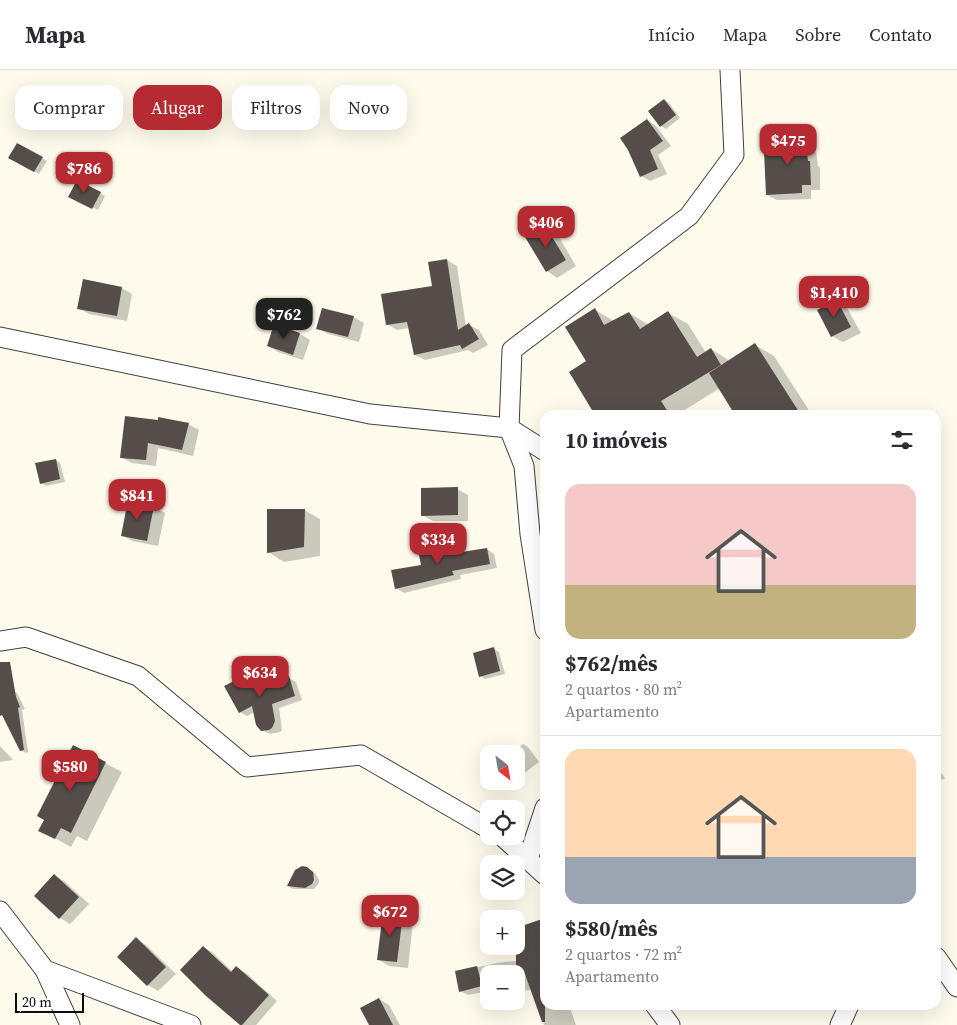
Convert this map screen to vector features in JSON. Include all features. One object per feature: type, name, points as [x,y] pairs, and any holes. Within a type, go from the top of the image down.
[{"type":"street","points":[[540,598],[530,534],[524,466],[509,428],[512,350],[689,216],[734,155],[730,70]]},
{"type":"street","points":[[0,337],[370,414],[509,428],[540,448]]},
{"type":"street","points":[[0,641],[26,637],[138,676],[247,767],[361,755],[480,824]]},
{"type":"street","points":[[528,859],[540,823]]},
{"type":"street","points":[[512,845],[540,870]]},
{"type":"street","points":[[0,911],[45,970],[70,1025]]},
{"type":"street","points":[[941,964],[957,987]]},
{"type":"street","points":[[45,970],[191,1025]]},
{"type":"street","points":[[660,1010],[670,1025]]},
{"type":"street","points":[[840,1025],[848,1010]]},
{"type":"building","points":[[664,99],[676,115],[660,127],[648,111]]},
{"type":"building","points":[[647,119],[663,141],[650,150],[658,169],[640,177],[628,150],[620,138]]},
{"type":"building","points":[[804,128],[808,161],[810,161],[811,185],[802,185],[802,193],[766,195],[764,151],[789,149],[786,131]]},
{"type":"building","points":[[17,143],[43,157],[34,172],[8,158]]},
{"type":"building","points":[[77,180],[101,192],[92,209],[68,197]]},
{"type":"building","points":[[545,225],[566,260],[546,272],[525,237]]},
{"type":"building","points":[[447,259],[458,330],[469,323],[479,339],[462,349],[460,345],[414,355],[407,322],[386,325],[381,294],[432,286],[428,262]]},
{"type":"building","points":[[83,279],[122,287],[117,316],[77,309]]},
{"type":"building","points":[[837,300],[851,327],[831,337],[817,310]]},
{"type":"building","points":[[322,308],[354,316],[348,337],[316,329]]},
{"type":"building","points":[[595,308],[604,325],[629,312],[640,329],[668,311],[697,357],[711,348],[721,365],[661,401],[667,410],[592,410],[569,372],[586,361],[565,327]]},
{"type":"building","points":[[274,324],[300,333],[293,355],[267,346]]},
{"type":"building","points":[[755,343],[798,410],[732,410],[709,373]]},
{"type":"building","points":[[125,416],[158,420],[158,417],[189,423],[182,450],[148,443],[146,460],[120,458]]},
{"type":"building","points":[[56,459],[60,479],[40,484],[35,463]]},
{"type":"building","points":[[458,487],[458,515],[421,516],[421,488]]},
{"type":"building","points":[[128,500],[154,506],[147,541],[121,536]]},
{"type":"building","points":[[267,509],[305,509],[304,547],[267,553]]},
{"type":"building","points":[[447,544],[449,554],[487,548],[490,564],[452,571],[454,575],[395,589],[391,570],[421,565],[418,550]]},
{"type":"building","points":[[494,647],[500,671],[479,677],[473,653]]},
{"type":"building","points":[[0,662],[10,662],[16,697],[20,707],[18,708],[24,750],[20,751],[2,715],[0,716]]},
{"type":"building","points":[[246,675],[253,688],[289,676],[295,696],[272,704],[275,721],[269,730],[261,731],[256,725],[252,706],[239,713],[224,686]]},
{"type":"building","points":[[73,745],[106,762],[71,833],[61,828],[55,839],[38,831],[44,820],[37,816]]},
{"type":"building","points":[[302,866],[307,867],[313,872],[314,880],[312,884],[305,888],[287,886],[295,870]]},
{"type":"building","points":[[54,874],[79,897],[59,919],[34,896]]},
{"type":"building","points":[[383,912],[403,914],[397,962],[377,960]]},
{"type":"building","points":[[540,920],[540,1010],[545,1010],[545,1022],[542,1022],[525,974],[525,965],[516,965],[516,955],[525,955],[525,925]]},
{"type":"building","points":[[136,937],[166,967],[147,986],[117,957]]},
{"type":"building","points":[[203,946],[231,972],[236,966],[269,995],[242,1025],[206,996],[180,970]]},
{"type":"building","points":[[477,966],[480,987],[459,992],[455,971]]},
{"type":"building","points":[[379,998],[393,1025],[369,1025],[360,1008]]}]
